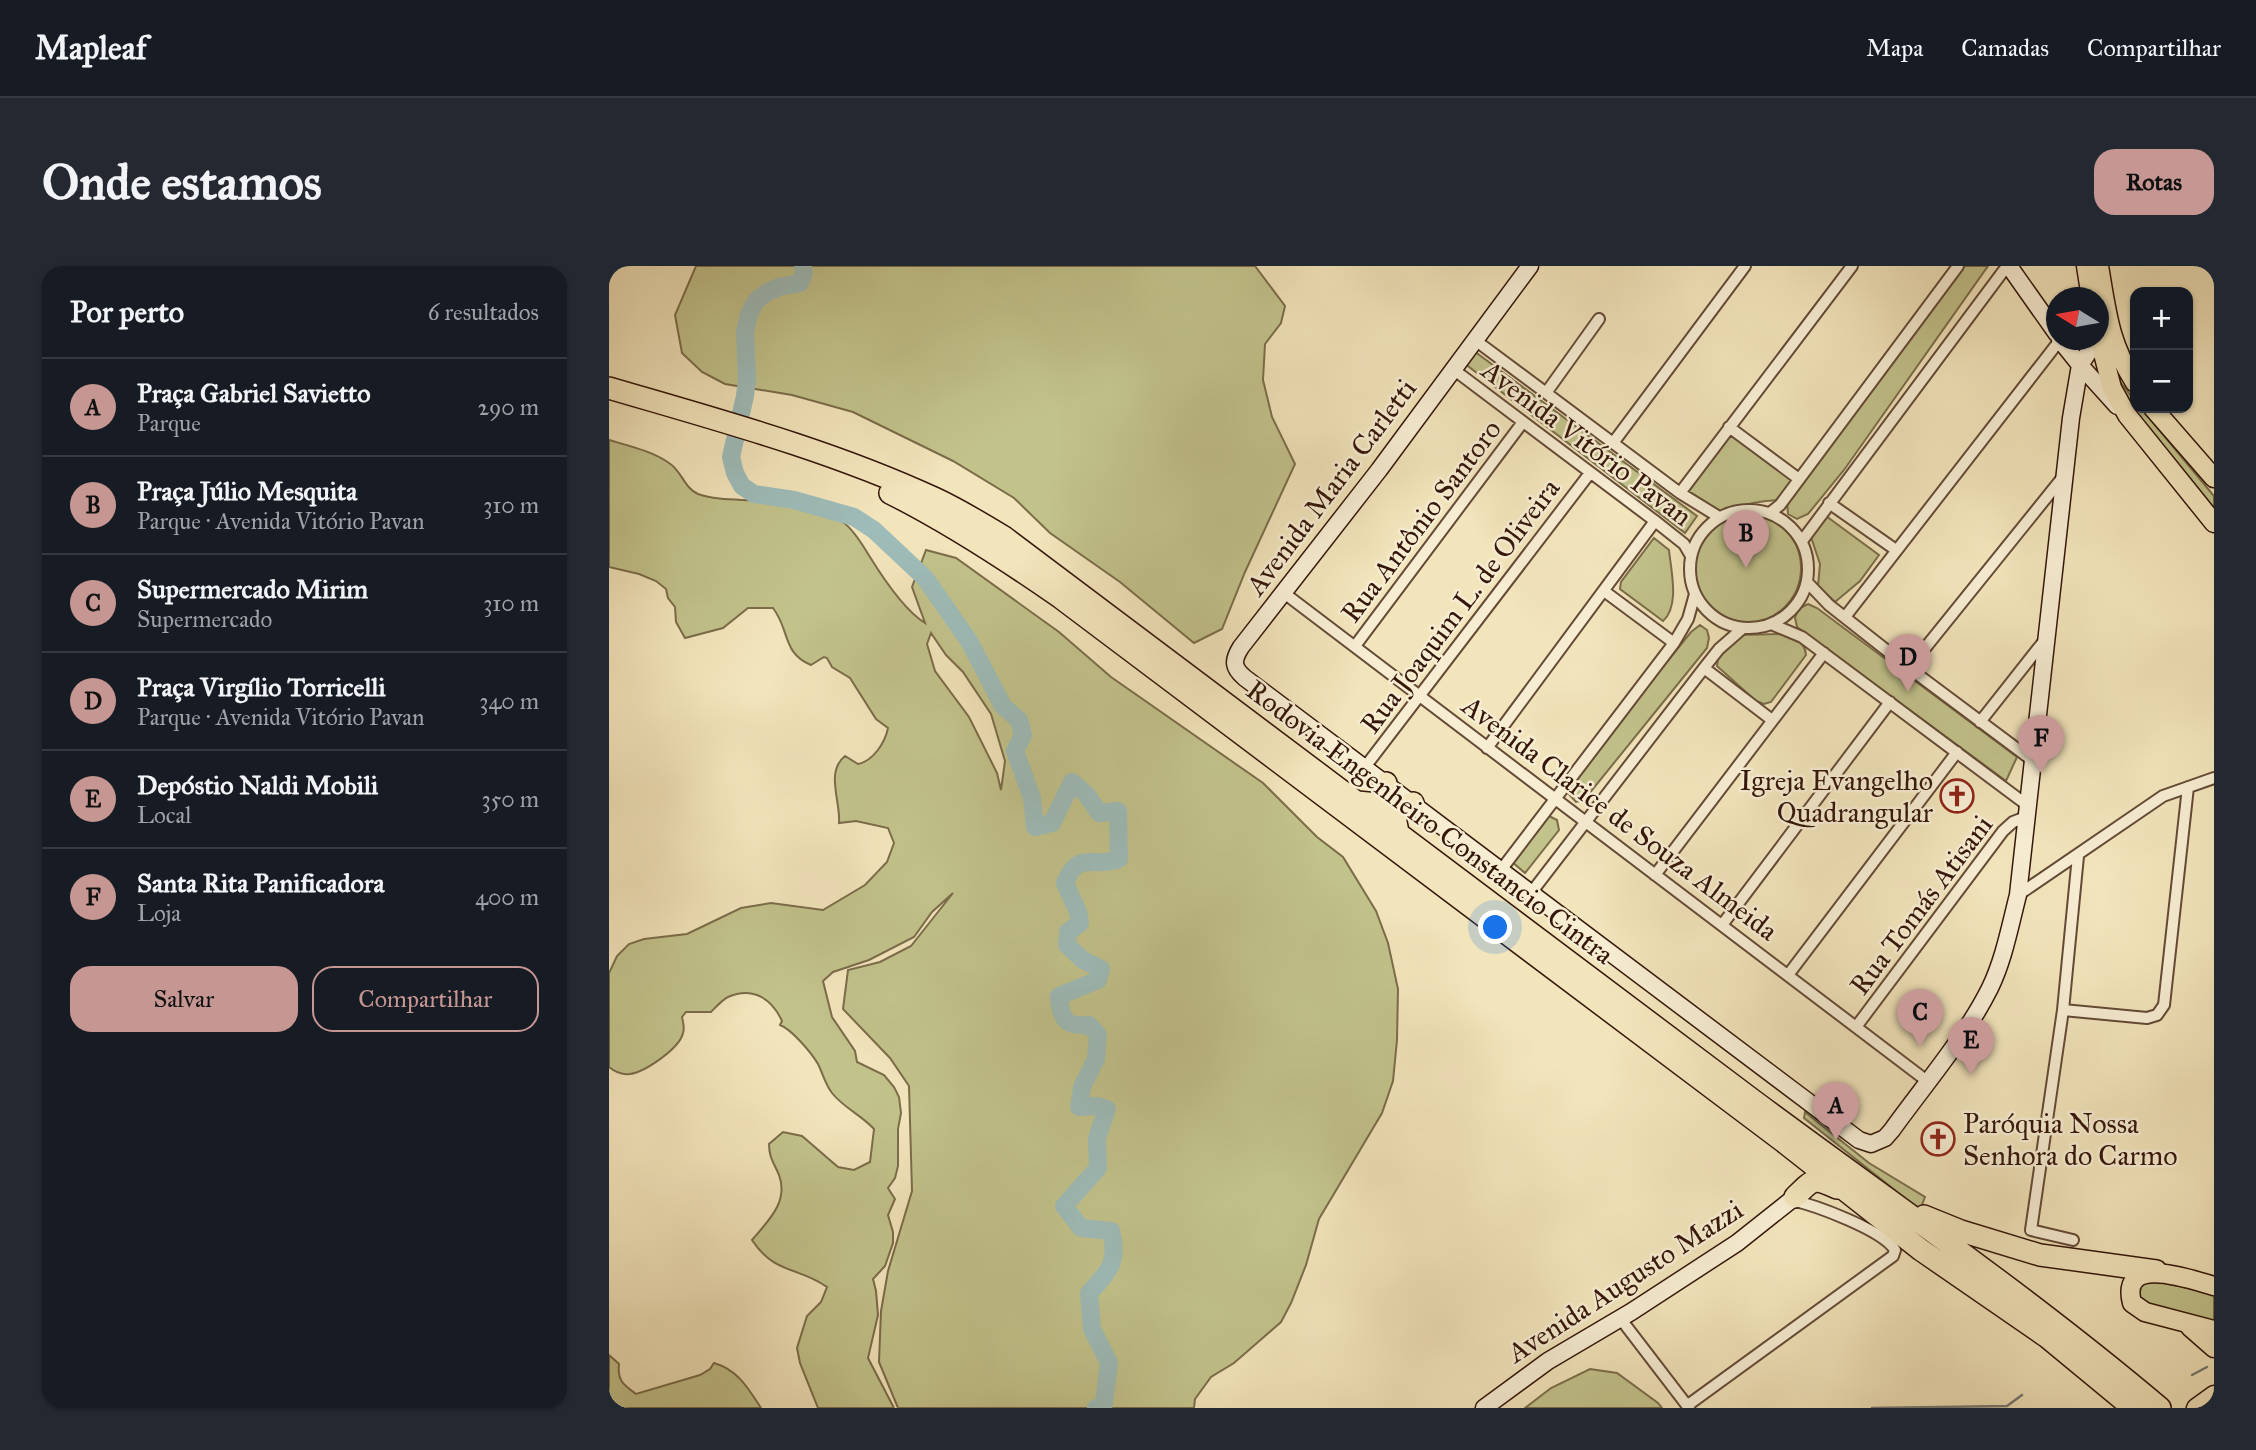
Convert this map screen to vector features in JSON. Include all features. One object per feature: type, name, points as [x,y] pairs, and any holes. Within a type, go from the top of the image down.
[{"type":"highway","name":"Rodovia Engenheiro Constancio Cintra","points":[[609,388],[721,428],[892,480],[937,499],[1004,537],[2101,1358],[2159,1408]]},
{"type":"highway","name":"Rodovia Engenheiro Constancio Cintra","points":[[609,401],[721,428]]},
{"type":"highway","name":"Rodovia Engenheiro Constancio Cintra","points":[[756,439],[881,489],[933,514],[996,552],[1061,597],[1784,1142],[1921,1250],[2047,1337],[2133,1408]]},
{"type":"highway","points":[[1357,802],[1378,804],[1385,794],[1386,783]]},
{"type":"highway","points":[[1398,832],[1395,817],[1397,810],[1413,803]]},
{"type":"highway","points":[[1784,1142],[1798,1165],[1801,1179],[1793,1198]]},
{"type":"highway","points":[[1793,1198],[1812,1181],[1819,1180],[1862,1204]]},
{"type":"highway","points":[[1896,1205],[1961,1231],[2040,1255],[2156,1271]]},
{"type":"main road","points":[[2086,266],[2089,287]]},
{"type":"main road","points":[[2099,266],[2113,342],[2130,375]]},
{"type":"main road","points":[[2101,350],[2112,388],[2127,415],[2214,523]]},
{"type":"main road","points":[[2157,413],[2214,478]]},
{"type":"main road","points":[[2214,1286],[2156,1271],[2143,1276],[2131,1289],[2132,1303],[2145,1312],[2214,1331]]},
{"type":"main road","points":[[2181,1321],[2204,1337],[2214,1348]]},
{"type":"street","name":"Avenida Maria Carletti","points":[[1365,767],[1245,678],[1235,667],[1234,659],[1530,266]]},
{"type":"street","points":[[1613,443],[1745,266]]},
{"type":"street","points":[[1680,493],[1852,266]]},
{"type":"street","points":[[1770,513],[1780,505],[1958,266]]},
{"type":"street","points":[[1802,541],[2008,266],[2046,320]]},
{"type":"street","points":[[1546,393],[1599,318]]},
{"type":"street","name":"Avenida Vitório Pavan","points":[[1475,340],[1680,493],[1719,517]]},
{"type":"street","points":[[1845,617],[2052,350]]},
{"type":"street","points":[[2068,350],[2127,415]]},
{"type":"street","points":[[1365,767],[1859,1140],[1871,1144],[1885,1138],[1980,1006],[1991,985],[2018,895],[2071,418],[2080,365],[2090,350]]},
{"type":"street","name":"Avenida Vitório Pavan","points":[[1453,369],[1655,521],[1683,544],[1691,555]]},
{"type":"street","name":"Rua Antônio Santoro","points":[[1355,646],[1523,422]]},
{"type":"street","points":[[1729,427],[1799,479]]},
{"type":"street","name":"Rua Joaquim L. de Oliveira","points":[[1365,767],[1590,473]]},
{"type":"street","points":[[1909,668],[2064,475]]},
{"type":"street","points":[[1829,503],[1896,550]]},
{"type":"street","points":[[1752,509],[1770,513],[1784,520],[1802,541],[1808,561],[1807,582],[1795,607],[1784,617],[1771,624],[1743,628],[1731,626],[1710,614],[1695,594],[1690,575],[1691,555],[1702,533],[1719,517],[1752,509]]},
{"type":"street","points":[[1487,748],[1655,521]]},
{"type":"street","points":[[1807,582],[1821,597],[1909,668],[2032,760]]},
{"type":"street","points":[[1604,591],[1674,643]]},
{"type":"street","name":"Avenida Clarice de Souza Almeida","points":[[1284,593],[1927,1081]]},
{"type":"street","points":[[1501,870],[1674,643],[1688,619],[1695,594]]},
{"type":"street","points":[[1771,624],[1802,637],[1824,653],[1957,752],[2026,811]]},
{"type":"street","points":[[1531,893],[1704,667],[1719,649],[1743,628]]},
{"type":"street","points":[[1980,722],[2045,641]]},
{"type":"street","points":[[1655,875],[1824,653]]},
{"type":"street","points":[[1704,667],[1772,720]]},
{"type":"street","points":[[2019,672],[2032,672],[2040,680]]},
{"type":"street","points":[[1722,925],[1890,702]]},
{"type":"street","points":[[1788,975],[1957,752]]},
{"type":"street","points":[[2018,895],[2163,796],[2214,778]]},
{"type":"street","points":[[2063,1010],[2147,1018],[2157,1015],[2164,1006],[2187,788]]},
{"type":"street","name":"Rua Tomás Atisani","points":[[1856,1027],[2003,831],[2026,811]]},
{"type":"street","points":[[2073,1240],[2031,1230],[2063,1010],[2078,856]]},
{"type":"street","points":[[1620,1318],[1688,1407],[1893,1256],[1895,1250],[1891,1243],[1868,1228],[1793,1198]]},
{"type":"street","name":"Avenida Augusto Mazzi","points":[[1484,1408],[1548,1362],[1737,1243],[1793,1198]]},
{"type":"green space","points":[[696,266],[1255,266],[1285,306],[1281,323],[1265,344],[1263,380],[1272,417],[1295,464],[1222,629],[1194,643],[1120,582],[1050,533],[1014,498],[953,461],[853,412],[792,395],[725,384],[702,372],[682,353],[675,315]]},
{"type":"green space","points":[[1964,266],[1988,266],[1844,470],[1808,514],[1797,519],[1788,514],[1787,502]]},
{"type":"green space","points":[[1474,351],[1697,516],[1685,533],[1464,363]]},
{"type":"green space","points":[[2111,370],[2130,395],[2130,407]]},
{"type":"green space","points":[[2135,413],[2145,413],[2214,496],[2214,511]]},
{"type":"green space","points":[[1730,432],[1794,480],[1779,500],[1735,507],[1721,513],[1688,492]]},
{"type":"green space","points":[[609,440],[662,459],[673,466],[689,488],[698,494],[721,499],[793,505],[815,510],[844,523],[859,539],[895,593],[909,610],[925,623],[912,587],[926,550],[956,558],[1059,632],[1111,677],[1263,783],[1317,837],[1343,857],[1376,911],[1388,943],[1398,989],[1393,1081],[1382,1113],[1319,1219],[1306,1265],[1281,1322],[1234,1363],[1211,1377],[1195,1399],[1194,1408],[898,1408],[879,1362],[881,1311],[888,1271],[912,1191],[909,1086],[890,1058],[843,1009],[848,970],[880,962],[911,946],[953,893],[932,912],[914,937],[869,960],[833,972],[823,981],[832,1017],[855,1051],[857,1062],[884,1075],[899,1097],[901,1113],[898,1166],[895,1178],[888,1188],[895,1199],[888,1215],[893,1243],[885,1266],[873,1279],[878,1315],[868,1358],[894,1408],[818,1408],[800,1363],[797,1348],[807,1316],[821,1302],[827,1287],[778,1265],[760,1251],[752,1240],[775,1210],[781,1194],[779,1175],[769,1144],[783,1132],[802,1136],[838,1167],[854,1170],[870,1162],[874,1129],[832,1093],[811,1053],[780,1025],[782,1021],[773,1006],[753,994],[728,997],[711,1012],[686,1012],[682,1017],[684,1029],[680,1039],[669,1052],[636,1072],[619,1073],[609,1067],[609,973],[617,956],[629,944],[644,939],[687,934],[741,908],[771,903],[823,910],[865,885],[887,862],[894,843],[888,828],[856,821],[839,823],[836,770],[845,756],[858,764],[869,759],[881,745],[888,728],[876,719],[850,678],[832,667],[827,658],[824,657],[811,665],[795,654],[773,608],[748,608],[723,628],[685,638],[676,622],[675,607],[668,598],[666,589],[656,581],[639,574],[609,567]],"holes":[[[931,633],[946,655],[963,672],[991,714],[1005,761],[1001,790],[997,773],[969,717],[935,671],[927,644]]]},
{"type":"green space","points":[[1746,513],[1767,517],[1785,529],[1797,547],[1801,568],[1797,589],[1785,607],[1767,619],[1746,623],[1725,619],[1707,607],[1695,589],[1691,568],[1695,547],[1707,529],[1725,517]]},
{"type":"green space","points":[[1826,516],[1879,555],[1860,581],[1835,602],[1818,586],[1820,564],[1811,537]]},
{"type":"green space","points":[[1654,538],[1669,550],[1673,597],[1668,615],[1663,621],[1620,589],[1621,582]]},
{"type":"green space","points":[[1808,604],[2017,757],[2006,781],[1797,627],[1795,618],[1798,609]]},
{"type":"green space","points":[[1700,625],[1707,630],[1707,648],[1584,800],[1576,802],[1564,789],[1691,632]]},
{"type":"green space","points":[[1785,634],[1802,644],[1806,655],[1771,702],[1764,704],[1756,701],[1717,666],[1718,658],[1738,635]]},
{"type":"green space","points":[[1547,815],[1557,820],[1559,830],[1525,873],[1511,861]]},
{"type":"green space","points":[[1805,1112],[1869,1163],[1925,1197],[1920,1210],[1804,1118]]},
{"type":"green space","points":[[2151,1280],[2214,1294],[2214,1321],[2148,1306],[2139,1299],[2140,1284]]},
{"type":"green space","points":[[609,1355],[619,1364],[622,1382],[636,1394],[700,1375],[714,1363],[736,1375],[761,1408],[609,1408]]},
{"type":"green space","points":[[1590,1369],[1617,1373],[1662,1408],[1525,1408],[1551,1388]]},
{"type":"waterway","points":[[803,266],[804,273],[800,283],[766,293],[756,301],[749,314],[745,332],[745,396],[731,457],[742,486],[754,494],[794,500],[854,517],[874,530],[925,578],[969,641],[1003,706],[1019,720],[1023,735],[1015,751],[1032,798],[1035,827],[1052,823],[1072,782],[1087,795],[1099,813],[1118,811],[1119,859],[1081,863],[1070,873],[1065,883],[1080,923],[1068,932],[1067,945],[1083,960],[1101,969],[1098,980],[1059,996],[1065,1020],[1074,1025],[1089,1025],[1098,1035],[1096,1059],[1082,1087],[1079,1107],[1098,1106],[1107,1109],[1097,1138],[1098,1168],[1064,1206],[1081,1228],[1111,1231],[1113,1241],[1111,1265],[1089,1293],[1092,1329],[1109,1363],[1104,1404],[1096,1408]]},
{"type":"waterway","points":[[2192,1375],[2207,1367]]},
{"type":"waterway","points":[[1872,1408],[2007,1406],[2022,1395]]},
{"type":"place","name":"Praça Júlio Mesquita","points":[[1746,568]]},
{"type":"place","name":"Praça Virgílio Torricelli","points":[[1908,692]]},
{"type":"place","name":"Santa Rita Panificadora","points":[[2041,773]]},
{"type":"place","name":"Igreja Evangelho Quadrangular","points":[[1957,796]]},
{"type":"place","name":"Supermercado Mirim","points":[[1920,1047]]},
{"type":"place","name":"Depóstio Naldi Mobili","points":[[1971,1075]]},
{"type":"place","name":"Paróquia Nossa Senhora do Carmo","points":[[1938,1139]]},
{"type":"place","name":"Praça Gabriel Savietto","points":[[1836,1140]]}]
